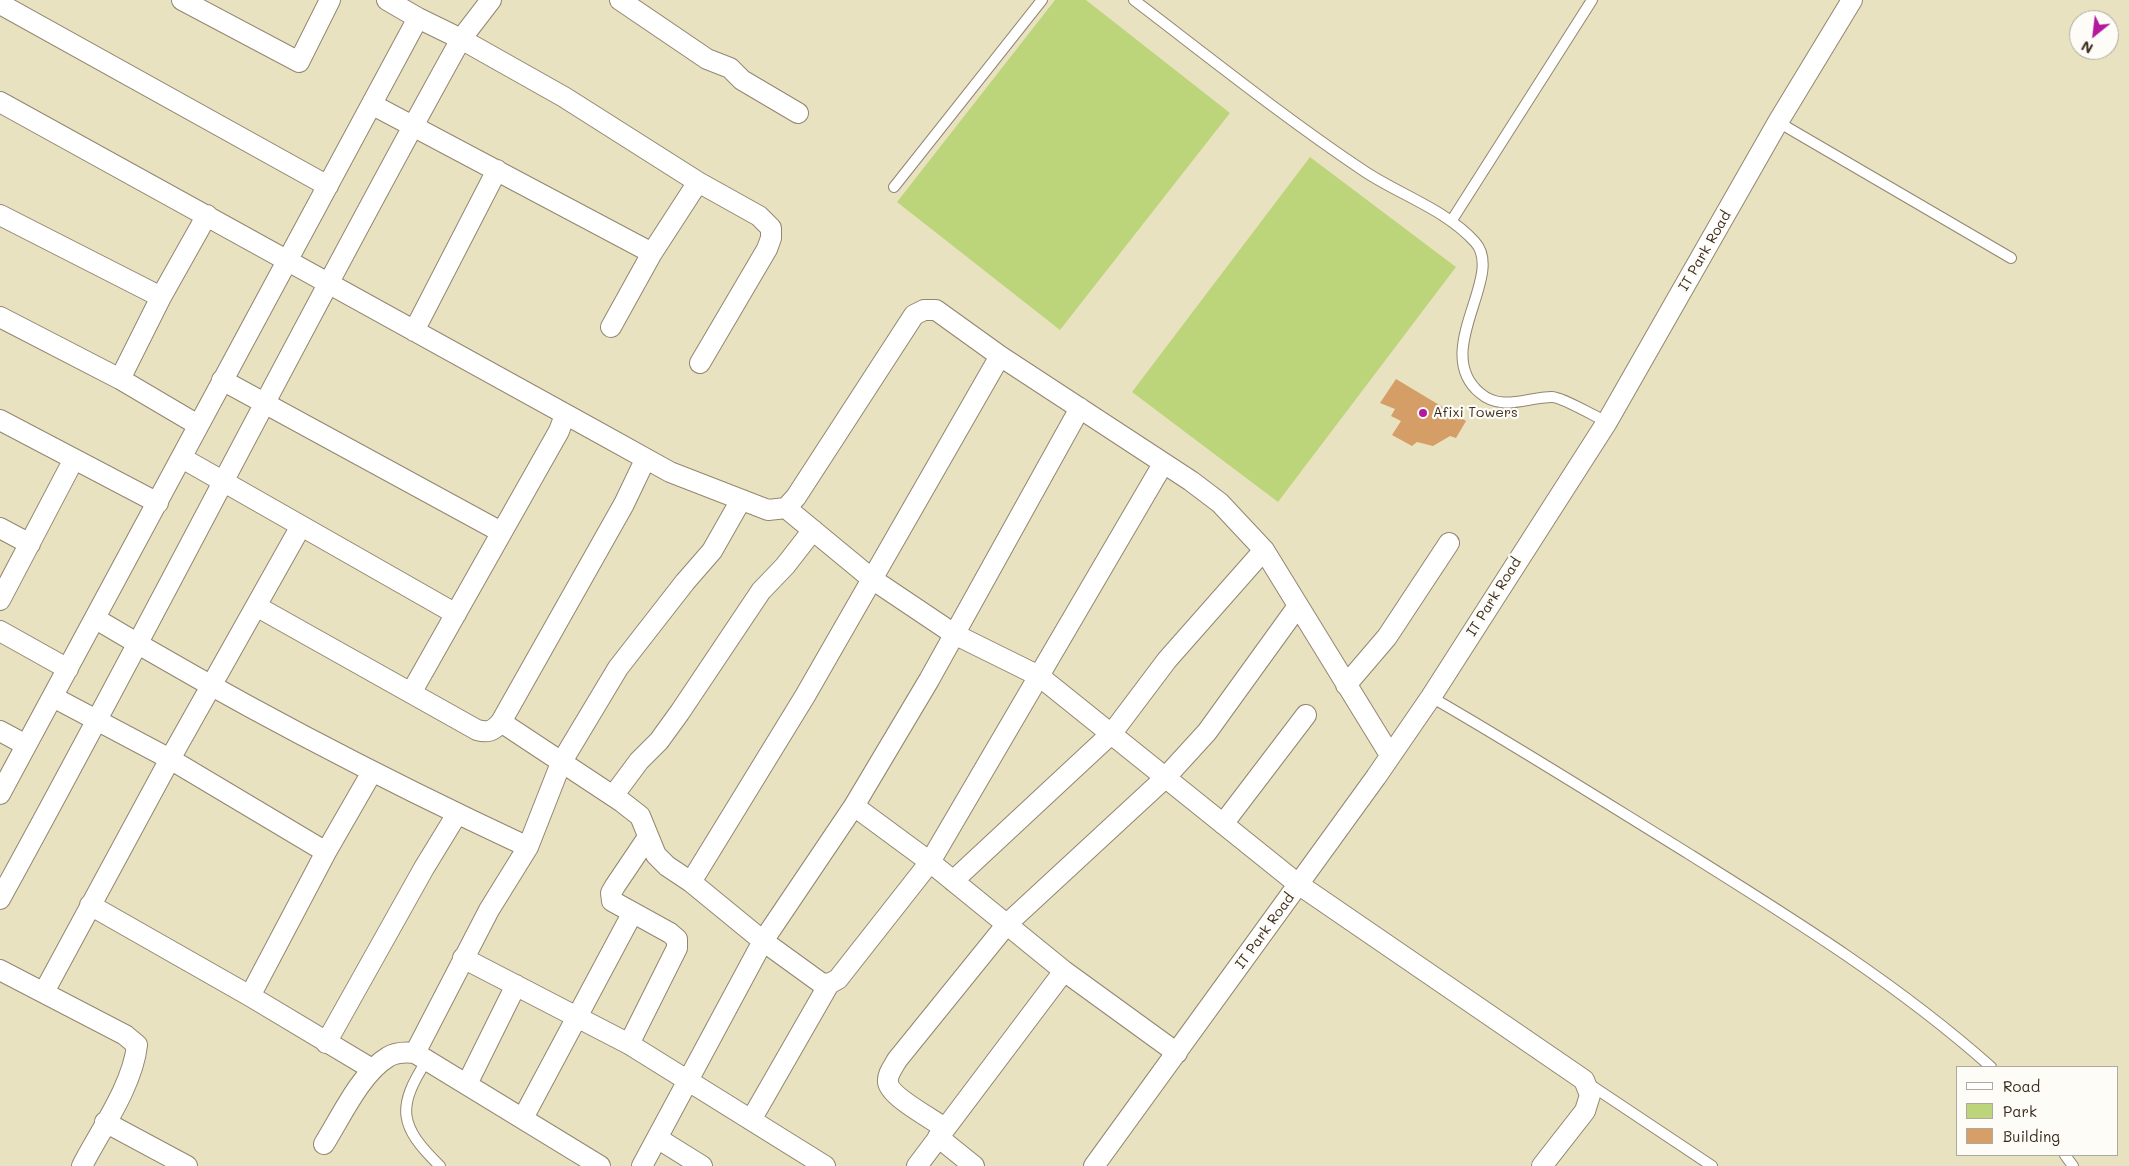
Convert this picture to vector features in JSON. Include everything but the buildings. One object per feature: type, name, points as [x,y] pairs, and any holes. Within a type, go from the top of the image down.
[{"type":"street","points":[[182,0],[299,62],[330,0]]},
{"type":"street","points":[[387,0],[564,96],[698,182],[759,216],[771,228],[771,238],[766,249],[700,364]]},
{"type":"street","points":[[0,899],[98,721],[222,481],[413,124],[461,39],[491,0]]},
{"type":"street","points":[[620,0],[707,59],[730,68],[742,80],[798,112]]},
{"type":"street","name":"IT Park Road","points":[[1094,1166],[1431,697],[1606,422],[1778,122],[1852,0]]},
{"type":"street","points":[[2,4],[328,186]]},
{"type":"street","points":[[0,794],[96,619],[222,380],[373,105],[418,18]]},
{"type":"street","points":[[0,102],[207,215],[326,284],[644,460],[768,510],[786,508],[796,497],[914,315],[924,310],[936,310],[1000,356],[1220,503],[1264,550],[1390,755]]},
{"type":"street","points":[[373,105],[413,124],[652,253]]},
{"type":"street","points":[[414,331],[497,170]]},
{"type":"street","points":[[611,327],[652,253],[698,182]]},
{"type":"street","points":[[0,215],[161,297]]},
{"type":"street","points":[[120,379],[161,297],[207,215]]},
{"type":"street","points":[[0,317],[120,379],[198,426]]},
{"type":"street","points":[[691,882],[805,696],[1000,356]]},
{"type":"street","points":[[222,380],[500,532]]},
{"type":"street","points":[[642,1166],[763,941],[854,806],[954,634],[1080,408]]},
{"type":"street","points":[[410,693],[559,431],[565,415]]},
{"type":"street","points":[[0,420],[158,503]]},
{"type":"street","points":[[182,458],[456,614]]},
{"type":"street","points":[[0,600],[74,459]]},
{"type":"street","points":[[256,606],[477,730],[487,732],[494,730],[501,722],[624,504],[644,460]]},
{"type":"street","points":[[751,1120],[830,984],[838,979],[930,862],[1163,464]]},
{"type":"street","points":[[421,1056],[463,958],[528,847],[561,763],[618,668],[685,582],[712,551],[741,500]]},
{"type":"street","points":[[786,508],[872,579],[954,634],[1039,676],[1298,884],[1584,1080],[1590,1095],[1585,1111],[1542,1166]]},
{"type":"street","points":[[44,992],[170,759],[300,526]]},
{"type":"street","points":[[0,528],[30,544]]},
{"type":"street","points":[[612,796],[639,761],[659,741],[680,712],[761,590],[785,566],[813,530]]},
{"type":"street","points":[[1346,685],[1387,637],[1450,543]]},
{"type":"street","points":[[953,881],[1112,733],[1173,653],[1264,550]]},
{"type":"street","points":[[974,1166],[941,1133],[892,1092],[888,1082],[889,1074],[897,1060],[1007,924],[1165,778],[1207,732],[1298,606]]},
{"type":"street","points":[[96,619],[211,686],[372,772],[528,847]]},
{"type":"street","points":[[0,631],[68,669]]},
{"type":"street","points":[[53,697],[170,759],[326,852]]},
{"type":"street","points":[[1223,824],[1306,715]]},
{"type":"street","points":[[501,722],[640,816],[656,855],[667,866],[691,882],[763,941],[820,983],[830,984]]},
{"type":"street","points":[[0,731],[26,746]]},
{"type":"street","points":[[250,996],[326,852],[372,772]]},
{"type":"street","points":[[854,806],[930,862],[1064,971],[1177,1053]]},
{"type":"street","points":[[326,1043],[424,868],[458,814]]},
{"type":"street","points":[[629,1044],[677,948],[677,939],[670,933],[632,914],[612,901],[611,893],[648,837]]},
{"type":"street","points":[[90,905],[250,996],[372,1069]]},
{"type":"street","points":[[523,1118],[632,914]]},
{"type":"street","points":[[463,958],[629,1044],[825,1166]]},
{"type":"street","points":[[0,970],[125,1035],[137,1045],[135,1061],[128,1081],[82,1166]]},
{"type":"street","points":[[916,1166],[1064,971]]},
{"type":"street","points":[[468,1084],[516,985]]},
{"type":"street","points":[[324,1144],[372,1069],[389,1056],[401,1052],[421,1056],[600,1166]]},
{"type":"street","points":[[105,1122],[187,1166]]},
{"type":"street","points":[[657,1138],[702,1166]]},
{"type":"lane","points":[[894,187],[1042,0]]},
{"type":"lane","points":[[1134,0],[1236,78],[1365,172],[1452,220],[1476,243],[1484,261],[1461,354],[1466,376],[1480,394],[1503,404],[1554,396],[1606,422]]},
{"type":"lane","points":[[1452,220],[1592,0]]},
{"type":"lane","points":[[1778,122],[2011,258]]},
{"type":"lane","points":[[1431,697],[1502,738],[1772,906],[1956,1036],[1990,1066]]},
{"type":"lane","points":[[421,1056],[405,1101],[407,1123],[414,1137],[440,1166]]},
{"type":"lane","points":[[1584,1080],[1712,1166]]},
{"type":"green space","points":[[1055,0],[1086,0],[1230,113],[1060,330],[897,202]]},
{"type":"green space","points":[[1310,157],[1456,267],[1278,502],[1132,392]]},
{"type":"place","name":"Afixi Towers","points":[[1423,413]]}]
